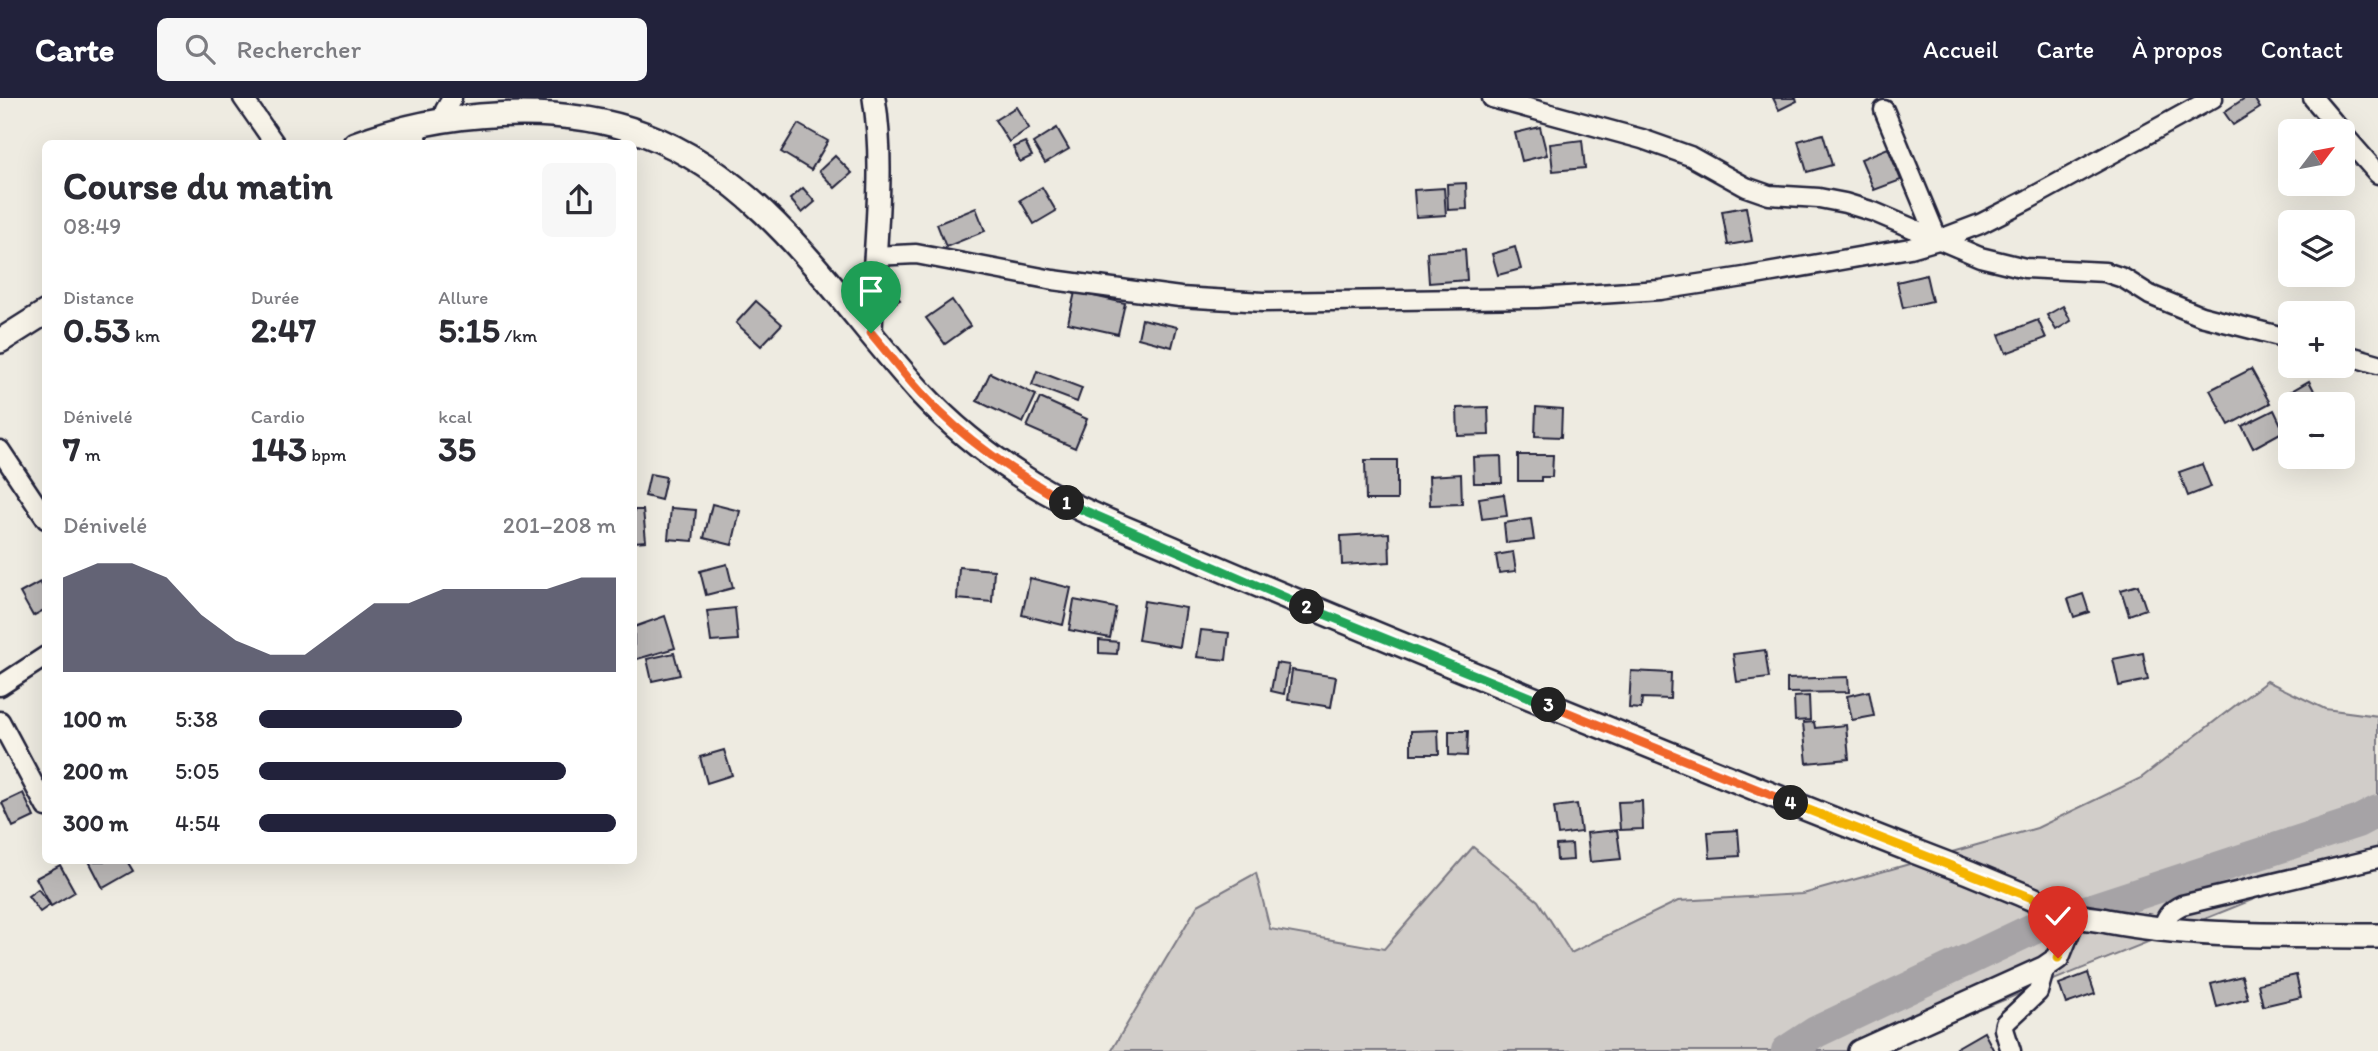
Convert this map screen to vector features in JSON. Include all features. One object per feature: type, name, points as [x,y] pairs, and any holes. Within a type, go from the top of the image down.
[{"type":"main road","points":[[382,140],[416,135],[450,109],[500,116],[555,115],[601,121],[644,134],[687,153],[721,174],[754,201],[925,397],[961,431],[1017,474],[1066,503],[1298,603],[2075,916],[2161,931],[2236,935],[2378,936]]},
{"type":"main road","points":[[0,341],[42,315]]},
{"type":"street","points":[[243,98],[272,140]]},
{"type":"street","points":[[871,333],[878,132],[874,98]]},
{"type":"street","points":[[1492,98],[1642,139],[1690,156],[1746,187],[1769,195],[1819,198],[1845,203],[1874,212],[1980,257],[2025,268],[2105,272],[2123,278],[2150,295],[2201,316],[2278,336]]},
{"type":"street","points":[[874,256],[915,254],[1053,280],[1180,297],[1264,302],[1537,298],[1660,290],[1744,278],[1910,248],[1938,240],[1980,224],[2029,199],[2213,98]]},
{"type":"street","points":[[2313,98],[2331,119]]},
{"type":"street","points":[[1884,110],[1938,240]]},
{"type":"street","points":[[2356,148],[2378,174]]},
{"type":"street","points":[[2355,357],[2378,364]]},
{"type":"street","points":[[0,450],[42,513]]},
{"type":"street","points":[[0,685],[42,659]]},
{"type":"street","points":[[0,721],[42,800]]},
{"type":"street","points":[[2161,931],[2172,910],[2182,905],[2378,858]]},
{"type":"street","points":[[1859,1051],[2045,967],[2058,958],[2075,916]]},
{"type":"street","points":[[2011,1051],[2004,1029],[2005,1023],[2038,992],[2045,967]]},
{"type":"shaded area","points":[[2267,681],[2325,709],[2378,716],[2378,849],[1878,1051],[1111,1051],[1198,905],[1256,873],[1270,929],[1384,949],[1473,847],[1538,901],[1571,953],[1678,901],[1803,894],[2037,828],[2141,778]]},
{"type":"building","points":[[1773,98],[1796,98],[1797,101],[1779,110]]},
{"type":"building","points":[[2245,98],[2254,98],[2260,108],[2233,125],[2224,112]]},
{"type":"building","points":[[1016,107],[1029,128],[1009,142],[995,120]]},
{"type":"building","points":[[798,124],[828,141],[811,170],[781,152]]},
{"type":"building","points":[[1540,127],[1547,155],[1522,161],[1515,133]]},
{"type":"building","points":[[1057,128],[1069,149],[1045,163],[1033,143]]},
{"type":"building","points":[[1823,134],[1832,165],[1807,172],[1798,141]]},
{"type":"building","points":[[1582,140],[1585,168],[1553,171],[1550,144]]},
{"type":"building","points":[[1025,142],[1032,156],[1020,162],[1013,147]]},
{"type":"building","points":[[1888,148],[1901,180],[1874,190],[1861,159]]},
{"type":"building","points":[[835,156],[852,173],[835,188],[819,171]]},
{"type":"building","points":[[1466,183],[1467,209],[1448,210],[1447,184]]},
{"type":"building","points":[[1042,187],[1056,211],[1034,224],[1020,200]]},
{"type":"building","points":[[803,188],[815,202],[802,213],[790,199]]},
{"type":"building","points":[[1444,188],[1446,215],[1416,217],[1414,190]]},
{"type":"building","points":[[1746,207],[1752,241],[1728,245],[1722,211]]},
{"type":"building","points":[[976,208],[985,231],[946,247],[937,224]]},
{"type":"building","points":[[1515,247],[1521,269],[1498,275],[1492,254]]},
{"type":"building","points":[[1465,249],[1467,280],[1429,283],[1427,252]]},
{"type":"building","points":[[1926,275],[1932,301],[1903,308],[1897,282]]},
{"type":"building","points":[[892,288],[900,300],[888,307],[881,294]]},
{"type":"building","points":[[1075,292],[1125,303],[1118,334],[1068,323]]},
{"type":"building","points":[[952,300],[970,326],[945,344],[926,318]]},
{"type":"building","points":[[756,301],[782,324],[761,346],[736,323]]},
{"type":"building","points":[[2063,306],[2071,321],[2056,330],[2047,315]]},
{"type":"building","points":[[1142,319],[1177,327],[1172,347],[1138,338]]},
{"type":"building","points":[[2038,320],[2046,338],[2006,353],[1999,335]]},
{"type":"building","points":[[2251,369],[2270,403],[2229,425],[2210,390]]},
{"type":"building","points":[[1037,371],[1082,388],[1077,402],[1032,385]]},
{"type":"building","points":[[990,373],[1036,395],[1023,423],[977,401]]},
{"type":"building","points":[[2309,381],[2315,392],[2290,392]]},
{"type":"building","points":[[1040,398],[1087,419],[1075,448],[1027,427]]},
{"type":"building","points":[[1488,407],[1489,435],[1458,436],[1457,408]]},
{"type":"building","points":[[1536,407],[1562,409],[1561,437],[1535,436]]},
{"type":"building","points":[[2274,410],[2278,418],[2278,434],[2253,448],[2242,426]]},
{"type":"building","points":[[1518,455],[1553,455],[1552,477],[1541,477],[1541,481],[1518,481]]},
{"type":"building","points":[[1501,456],[1502,483],[1474,483],[1473,457]]},
{"type":"building","points":[[1365,460],[1397,460],[1397,500],[1366,500]]},
{"type":"building","points":[[2202,464],[2211,487],[2188,496],[2179,472]]},
{"type":"building","points":[[650,474],[666,477],[661,500],[645,496]]},
{"type":"building","points":[[1461,474],[1462,504],[1430,505],[1429,476]]},
{"type":"building","points":[[1504,494],[1507,516],[1482,519],[1479,498]]},
{"type":"building","points":[[712,504],[740,511],[732,545],[704,538]]},
{"type":"building","points":[[671,508],[696,510],[693,541],[668,539]]},
{"type":"building","points":[[637,510],[643,510],[646,541],[637,542]]},
{"type":"building","points":[[1531,519],[1534,540],[1506,543],[1504,523]]},
{"type":"building","points":[[1389,533],[1390,562],[1342,565],[1341,536]]},
{"type":"building","points":[[1513,552],[1516,571],[1499,573],[1496,555]]},
{"type":"building","points":[[727,564],[733,588],[706,595],[700,571]]},
{"type":"building","points":[[959,567],[994,570],[992,602],[957,599]]},
{"type":"building","points":[[1030,578],[1071,588],[1063,625],[1022,615]]},
{"type":"building","points":[[40,582],[42,611],[33,616],[20,593]]},
{"type":"building","points":[[2138,585],[2146,609],[2129,615],[2121,590]]},
{"type":"building","points":[[2083,594],[2089,612],[2074,617],[2068,599]]},
{"type":"building","points":[[1074,600],[1116,608],[1110,638],[1069,630]]},
{"type":"building","points":[[1144,601],[1186,608],[1180,647],[1138,640]]},
{"type":"building","points":[[735,608],[738,640],[711,642],[707,611]]},
{"type":"building","points":[[665,616],[675,648],[637,659],[637,626]]},
{"type":"building","points":[[1201,630],[1229,633],[1226,660],[1197,657]]},
{"type":"building","points":[[1099,640],[1118,642],[1117,654],[1099,653]]},
{"type":"building","points":[[1765,650],[1769,678],[1737,682],[1733,654]]},
{"type":"building","points":[[674,653],[680,675],[652,681],[647,659]]},
{"type":"building","points":[[2143,653],[2148,680],[2119,686],[2113,659]]},
{"type":"building","points":[[1276,663],[1289,665],[1284,694],[1271,691]]},
{"type":"building","points":[[1292,670],[1336,677],[1331,707],[1288,700]]},
{"type":"building","points":[[1631,671],[1671,673],[1670,699],[1642,698],[1641,709],[1629,708]]},
{"type":"building","points":[[1848,677],[1849,692],[1787,693],[1787,679]]},
{"type":"building","points":[[1869,691],[1874,716],[1852,720],[1847,696]]},
{"type":"building","points":[[1809,696],[1810,720],[1795,721],[1794,697]]},
{"type":"building","points":[[1814,722],[1815,728],[1846,725],[1849,759],[1807,763],[1803,723]]},
{"type":"building","points":[[1438,730],[1439,754],[1411,754],[1411,731]]},
{"type":"building","points":[[1449,731],[1468,731],[1467,756],[1449,755]]},
{"type":"building","points":[[724,750],[732,775],[707,783],[700,757]]},
{"type":"building","points":[[23,793],[34,817],[13,827],[2,803]]},
{"type":"building","points":[[1642,801],[1643,829],[1620,830],[1618,802]]},
{"type":"building","points":[[1577,804],[1581,832],[1558,835],[1554,807]]},
{"type":"building","points":[[1617,830],[1621,859],[1590,862],[1587,833]]},
{"type":"building","points":[[1738,830],[1740,856],[1710,858],[1708,832]]},
{"type":"building","points":[[1572,844],[1573,860],[1557,861],[1556,845]]},
{"type":"building","points":[[91,864],[129,864],[133,871],[103,888]]},
{"type":"building","points":[[60,865],[75,892],[51,906],[36,878]]},
{"type":"building","points":[[38,889],[50,905],[40,912],[28,896]]},
{"type":"building","points":[[2088,973],[2095,994],[2066,1004],[2059,984]]},
{"type":"building","points":[[2296,975],[2301,997],[2263,1006],[2258,984]]},
{"type":"building","points":[[2242,976],[2248,999],[2217,1007],[2211,984]]},
{"type":"building","points":[[1984,1032],[1994,1051],[1958,1051],[1956,1048]]},
{"type":"waterway","points":[[1787,1051],[1816,1032],[2037,927],[2357,822],[2378,811]]},
{"type":"route","points":[[871,333],[925,397],[961,431],[1017,474],[1066,503],[1298,603],[2075,916],[2058,958]]}]
